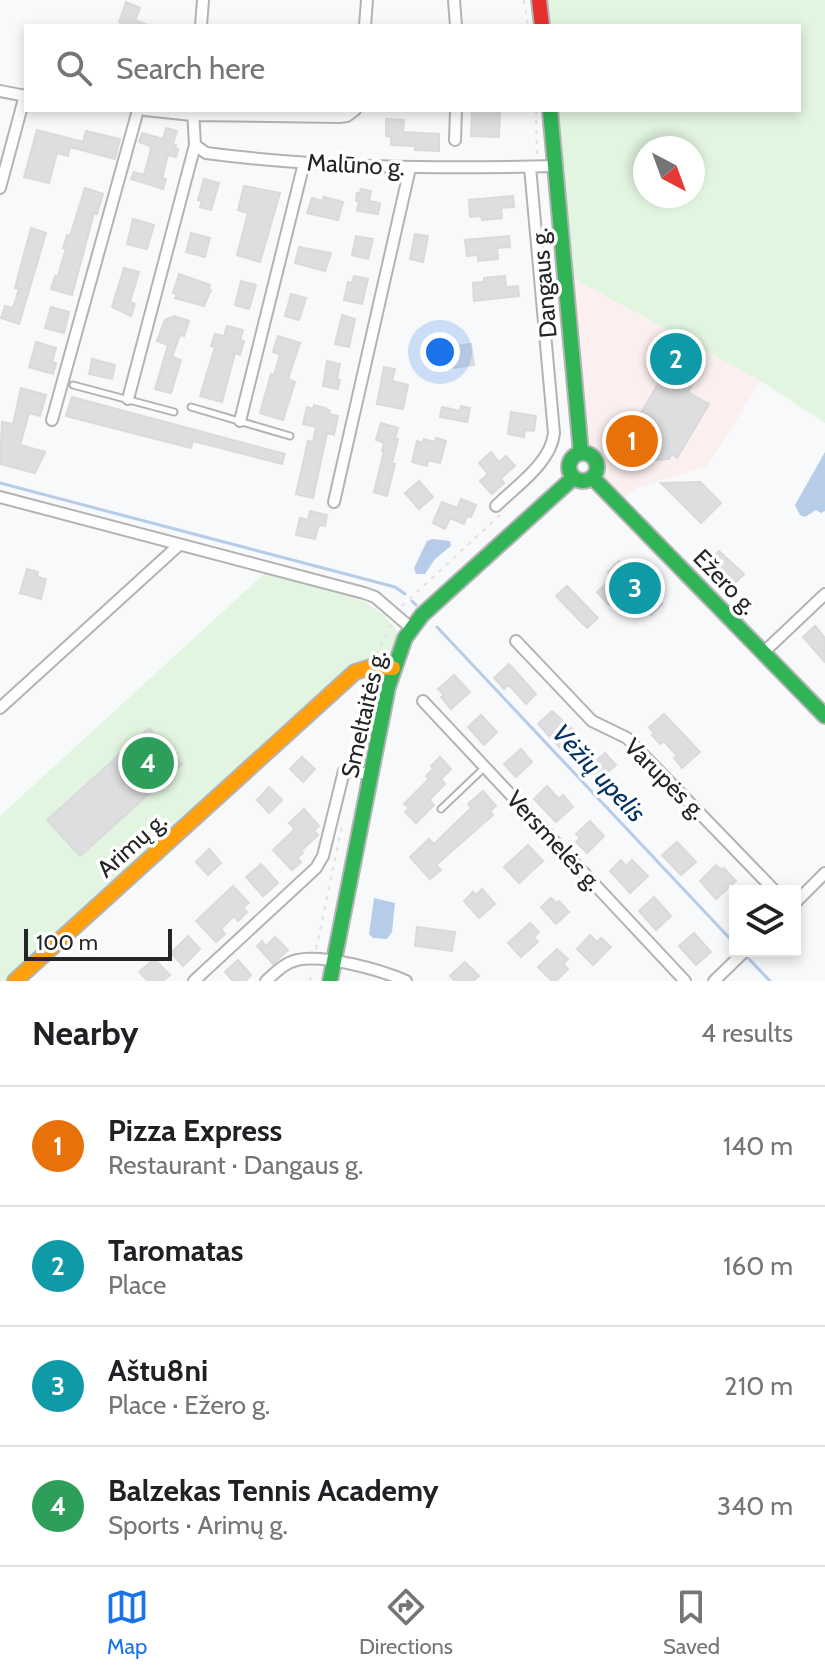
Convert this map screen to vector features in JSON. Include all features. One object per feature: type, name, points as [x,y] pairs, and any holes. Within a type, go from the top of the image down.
[{"type":"main road","points":[[539,0],[542,24]]},
{"type":"main road","name":"Dangaus g.","points":[[550,112],[581,453]]},
{"type":"main road","points":[[581,453],[591,455],[597,463],[593,478],[583,481],[573,478],[569,463],[581,453]]},
{"type":"main road","name":"Smeltaitės g.","points":[[330,981],[393,668],[411,628],[573,478]]},
{"type":"main road","name":"Ežero g.","points":[[593,478],[825,716]]},
{"type":"main road","points":[[371,667],[393,668]]},
{"type":"main road","name":"Arimų g.","points":[[15,981],[355,672],[371,667]]},
{"type":"street","points":[[201,24],[203,0]]},
{"type":"street","points":[[365,24],[367,0]]},
{"type":"street","points":[[454,0],[456,24]]},
{"type":"street","points":[[0,91],[24,96]]},
{"type":"street","points":[[0,188],[24,103]]},
{"type":"street","points":[[52,420],[137,112]]},
{"type":"street","points":[[128,399],[195,145],[192,112],[339,117],[352,112]]},
{"type":"street","points":[[455,140],[456,112]]},
{"type":"street","name":"Malūno g.","points":[[195,145],[206,153],[304,163],[410,168],[555,166]]},
{"type":"street","points":[[240,421],[304,163]]},
{"type":"street","points":[[501,507],[542,461],[551,447],[554,433],[534,166]]},
{"type":"street","points":[[334,502],[410,168]]},
{"type":"street","points":[[0,497],[364,593],[375,597],[411,628]]},
{"type":"street","points":[[0,708],[179,545]]},
{"type":"street","points":[[763,653],[825,594]]},
{"type":"street","name":"Varupės g.","points":[[516,641],[592,721],[627,738],[769,885]]},
{"type":"street","name":"Versmelės g.","points":[[423,701],[685,981]]},
{"type":"street","points":[[194,981],[316,868],[323,856],[344,771],[372,774]]},
{"type":"street","points":[[801,897],[825,873]]},
{"type":"street","points":[[714,981],[739,957]]},
{"type":"street","points":[[266,981],[288,963],[314,959],[406,981]]},
{"type":"lane","points":[[73,385],[174,412]]},
{"type":"lane","points":[[191,407],[290,436]]},
{"type":"lane","points":[[441,809],[485,767]]},
{"type":"path","points":[[524,0],[528,24]]},
{"type":"path","points":[[534,166],[536,112]]},
{"type":"path","points":[[353,771],[371,667],[396,615],[406,601],[474,541],[501,507]]},
{"type":"path","points":[[310,981],[344,814]]},
{"type":"shaded area","points":[[573,278],[761,381],[707,466],[637,488],[623,500],[607,482],[589,444]]},
{"type":"green space","points":[[547,0],[825,0],[825,423],[761,381],[573,278],[557,112],[801,112],[801,24],[549,24]]},
{"type":"green space","points":[[265,573],[340,592],[374,608],[388,619],[399,634],[395,643],[382,656],[355,663],[7,981],[0,981],[0,816]]},
{"type":"water","points":[[825,452],[825,511],[821,513],[816,510],[805,517],[800,515],[795,505]]},
{"type":"water","points":[[427,541],[450,541],[451,546],[435,559],[425,574],[416,574],[414,568]]},
{"type":"water","points":[[374,898],[395,903],[392,932],[387,939],[373,938],[369,934]]},
{"type":"building","points":[[126,2],[140,8],[135,20],[145,24],[124,24],[119,22]]},
{"type":"building","points":[[472,112],[500,112],[499,137],[471,136]]},
{"type":"building","points":[[386,119],[404,120],[403,132],[439,134],[439,151],[391,145],[391,137],[386,136]]},
{"type":"building","points":[[166,128],[177,131],[173,144],[178,149],[176,157],[168,155],[162,178],[166,179],[163,189],[131,179],[134,172],[144,175],[151,149],[139,142],[142,133],[163,139]]},
{"type":"building","points":[[37,130],[83,142],[86,131],[120,139],[115,159],[70,147],[68,156],[57,153],[49,183],[24,177]]},
{"type":"building","points":[[204,179],[219,183],[211,210],[200,207],[202,201],[198,200]]},
{"type":"building","points":[[244,186],[280,193],[260,262],[237,255],[248,213],[238,210]]},
{"type":"building","points":[[85,188],[103,194],[97,214],[94,213],[72,295],[51,289],[55,276],[58,276],[66,248],[63,248],[67,235],[70,236]]},
{"type":"building","points":[[361,189],[371,191],[369,201],[380,203],[378,214],[357,211],[357,193]]},
{"type":"building","points":[[513,196],[514,207],[501,208],[502,218],[482,220],[481,216],[470,217],[469,200]]},
{"type":"building","points":[[324,197],[343,202],[338,220],[307,213],[312,198],[322,201]]},
{"type":"building","points":[[133,219],[154,225],[147,249],[127,244]]},
{"type":"building","points":[[31,228],[46,233],[19,324],[1,318],[5,306],[13,308],[19,289],[15,288]]},
{"type":"building","points":[[191,233],[210,238],[205,257],[186,252]]},
{"type":"building","points":[[415,234],[428,236],[423,262],[410,259]]},
{"type":"building","points":[[356,236],[373,239],[368,259],[352,255]]},
{"type":"building","points":[[509,236],[510,247],[497,248],[498,259],[478,261],[478,255],[467,256],[465,240]]},
{"type":"building","points":[[299,247],[331,253],[325,271],[295,263]]},
{"type":"building","points":[[124,268],[139,272],[130,302],[135,304],[131,316],[112,307]]},
{"type":"building","points":[[179,274],[210,285],[204,306],[175,298],[177,294],[173,293]]},
{"type":"building","points":[[354,276],[368,279],[362,304],[344,300],[348,282],[352,283]]},
{"type":"building","points":[[505,276],[506,287],[518,286],[519,296],[474,301],[473,283],[484,282],[484,278]]},
{"type":"building","points":[[241,281],[256,285],[249,309],[235,305]]},
{"type":"building","points":[[291,294],[306,298],[299,320],[285,316]]},
{"type":"building","points":[[51,307],[69,312],[64,333],[45,328]]},
{"type":"building","points":[[342,315],[355,319],[349,347],[335,344]]},
{"type":"building","points":[[174,316],[189,321],[172,357],[181,360],[171,393],[155,389],[168,345],[157,341],[165,320]]},
{"type":"building","points":[[227,326],[243,330],[240,340],[244,341],[240,355],[235,353],[222,402],[200,396],[215,347],[211,346],[215,334],[224,336]]},
{"type":"building","points":[[278,336],[300,343],[288,379],[295,382],[283,420],[260,413],[280,355],[273,352]]},
{"type":"building","points":[[36,342],[56,348],[53,374],[29,367]]},
{"type":"building","points":[[471,344],[474,365],[453,368],[452,364],[448,365],[446,348]]},
{"type":"building","points":[[92,359],[115,365],[112,379],[89,374]]},
{"type":"building","points":[[672,360],[698,375],[688,392],[709,404],[677,458],[672,454],[669,459],[638,461],[624,437]]},
{"type":"building","points":[[327,361],[340,364],[338,389],[323,386]]},
{"type":"building","points":[[384,367],[395,369],[392,381],[408,385],[403,409],[377,404]]},
{"type":"building","points":[[21,388],[46,395],[40,416],[29,413],[20,445],[45,452],[35,473],[0,464],[2,422],[13,424]]},
{"type":"building","points":[[72,397],[285,454],[282,464],[193,441],[191,448],[66,416]]},
{"type":"building","points":[[314,405],[338,416],[334,435],[327,433],[313,498],[296,494],[308,441],[313,442],[316,427],[303,424],[307,407],[313,409]]},
{"type":"building","points":[[461,406],[470,408],[467,422],[440,417],[442,407],[460,411]]},
{"type":"building","points":[[511,412],[536,416],[534,431],[525,430],[524,437],[508,434]]},
{"type":"building","points":[[381,423],[398,428],[392,463],[395,464],[387,496],[374,492],[384,451],[384,443],[376,440]]},
{"type":"building","points":[[436,438],[446,441],[440,463],[428,460],[427,466],[412,462],[417,441],[435,442]]},
{"type":"building","points":[[491,452],[499,462],[506,456],[515,466],[501,478],[504,483],[492,494],[480,481],[488,474],[479,463]]},
{"type":"building","points":[[419,481],[433,497],[419,509],[405,493]]},
{"type":"building","points":[[700,482],[721,503],[701,523],[661,483]]},
{"type":"building","points":[[461,499],[476,505],[464,524],[450,518],[445,529],[433,523],[442,502],[457,508]]},
{"type":"building","points":[[310,511],[327,515],[325,526],[319,525],[315,539],[296,535],[300,518],[308,520]]},
{"type":"building","points":[[719,551],[744,574],[735,583],[710,561]]},
{"type":"building","points":[[619,561],[662,604],[651,615],[631,595],[623,603],[617,598],[609,605],[597,592],[613,577],[608,572]]},
{"type":"building","points":[[27,569],[38,572],[37,577],[46,579],[41,599],[20,593]]},
{"type":"building","points":[[567,586],[598,618],[587,628],[556,596]]},
{"type":"building","points":[[815,626],[825,638],[825,662],[803,637]]},
{"type":"building","points":[[509,664],[536,694],[526,704],[509,685],[504,689],[494,678]]},
{"type":"building","points":[[454,675],[470,692],[451,709],[438,689]]},
{"type":"building","points":[[552,711],[578,734],[562,750],[538,724]]},
{"type":"building","points":[[664,714],[700,752],[682,768],[674,758],[677,756],[664,741],[660,744],[649,727]]},
{"type":"building","points":[[481,715],[497,732],[484,745],[468,727]]},
{"type":"building","points":[[149,728],[182,764],[80,856],[47,820]]},
{"type":"building","points":[[521,749],[532,762],[516,777],[504,764]]},
{"type":"building","points":[[605,753],[616,765],[602,777],[588,768]]},
{"type":"building","points":[[302,757],[315,769],[303,782],[290,769]]},
{"type":"building","points":[[440,757],[451,769],[441,779],[445,784],[429,800],[434,805],[416,823],[405,812],[409,808],[404,804],[429,779],[426,776],[433,769],[431,766]]},
{"type":"building","points":[[547,786],[559,799],[563,795],[573,807],[556,822],[534,799]]},
{"type":"building","points":[[269,787],[282,800],[269,813],[257,800]]},
{"type":"building","points":[[483,791],[496,806],[490,811],[493,815],[436,865],[441,870],[430,879],[410,857],[429,839],[434,844],[471,808],[468,804]]},
{"type":"building","points":[[304,809],[319,826],[314,831],[318,835],[301,851],[303,853],[297,858],[301,862],[292,870],[273,850],[295,829],[289,823]]},
{"type":"building","points":[[590,821],[604,836],[587,853],[576,842],[580,838],[576,834]]},
{"type":"building","points":[[677,842],[696,862],[681,875],[662,855]]},
{"type":"building","points":[[528,845],[543,861],[519,883],[504,867]]},
{"type":"building","points":[[209,849],[221,863],[208,875],[196,862]]},
{"type":"building","points":[[621,860],[626,866],[632,860],[648,876],[630,893],[610,871]]},
{"type":"building","points":[[261,864],[278,883],[263,896],[246,877]]},
{"type":"building","points":[[716,865],[722,870],[724,868],[736,881],[716,899],[700,881]]},
{"type":"building","points":[[233,886],[249,903],[243,908],[247,912],[238,921],[234,916],[221,929],[225,934],[216,942],[196,921]]},
{"type":"building","points":[[482,889],[495,904],[479,918],[464,901],[473,892],[476,895]]},
{"type":"building","points":[[654,897],[671,916],[656,930],[639,911]]},
{"type":"building","points":[[551,898],[556,903],[559,901],[569,912],[556,924],[541,907]]},
{"type":"building","points":[[530,923],[539,932],[534,937],[538,942],[521,957],[508,943]]},
{"type":"building","points":[[417,927],[455,932],[452,951],[415,946]]},
{"type":"building","points":[[694,933],[711,952],[696,965],[679,946]]},
{"type":"building","points":[[590,935],[597,942],[601,938],[611,947],[593,965],[577,949]]},
{"type":"building","points":[[188,936],[200,949],[183,966],[171,953]]},
{"type":"building","points":[[275,937],[288,950],[273,964],[257,946],[262,941],[266,946]]},
{"type":"building","points":[[557,949],[568,959],[563,964],[568,969],[552,981],[538,967]]},
{"type":"building","points":[[154,959],[170,975],[163,981],[148,981],[139,972]]},
{"type":"building","points":[[238,960],[251,975],[245,981],[233,981],[225,972]]},
{"type":"building","points":[[465,962],[479,976],[473,981],[455,981],[450,976]]},
{"type":"waterway","name":"Vėžių upelis","points":[[0,483],[395,587],[405,594]]},
{"type":"waterway","name":"Vėžių upelis","points":[[412,601],[416,605]]},
{"type":"waterway","name":"Vėžių upelis","points":[[437,627],[729,938]]},
{"type":"waterway","name":"Vėžių upelis","points":[[749,959],[770,981]]},
{"type":"traffic: fast","points":[[550,112],[581,453]]},
{"type":"traffic: fast","points":[[583,453],[593,457],[597,467],[593,477],[583,481],[573,477],[569,467],[573,457],[583,453]]},
{"type":"traffic: fast","points":[[330,981],[388,687],[405,638],[422,615],[573,478]]},
{"type":"traffic: fast","points":[[593,478],[825,716]]},
{"type":"traffic: slow","points":[[15,981],[355,672],[371,667],[393,668]]},
{"type":"traffic: jam","points":[[539,0],[542,24]]},
{"type":"place","name":"Taromatas","points":[[676,359]]},
{"type":"place","name":"Pizza Express","points":[[632,441]]},
{"type":"place","name":"Aštu8ni","points":[[635,588]]},
{"type":"place","name":"Balzekas Tennis Academy","points":[[148,763]]}]
